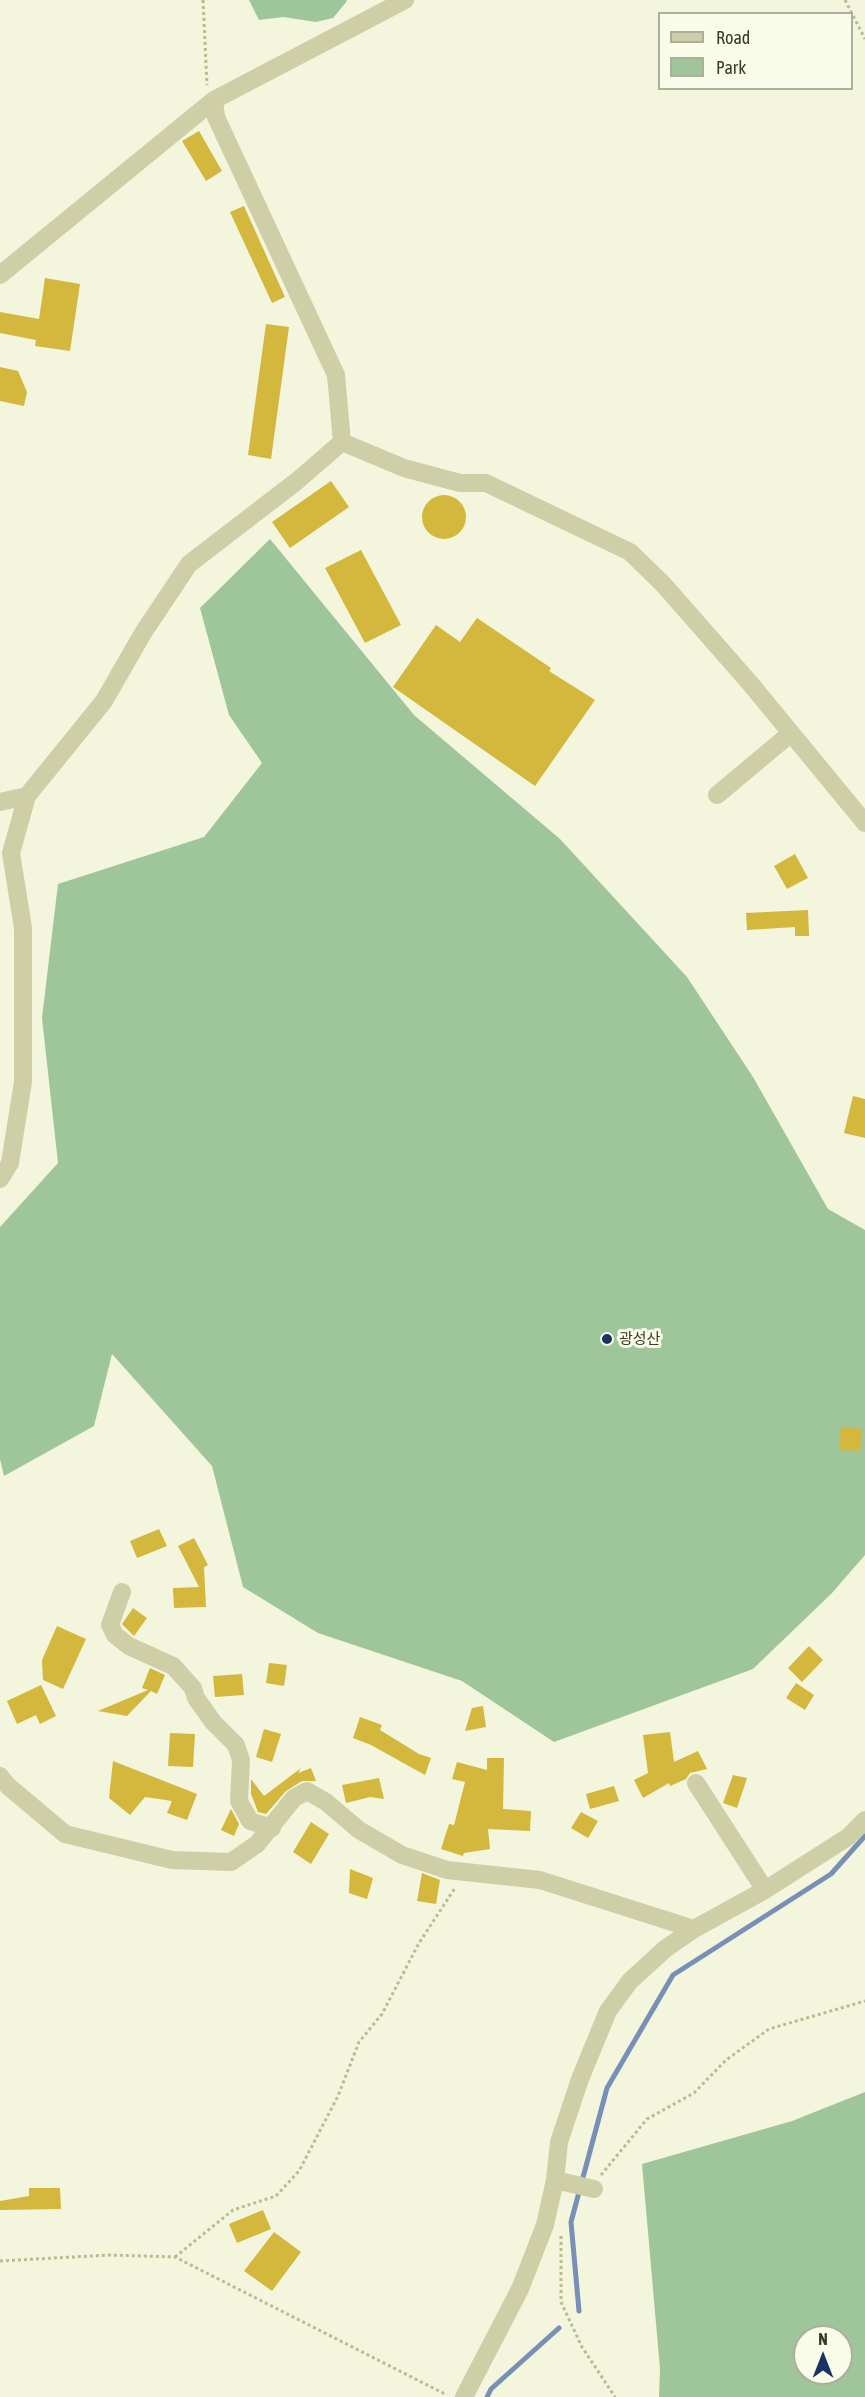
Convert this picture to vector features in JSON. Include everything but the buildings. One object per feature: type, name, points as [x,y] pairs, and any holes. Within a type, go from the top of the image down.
[{"type":"street","points":[[0,275],[214,100],[405,0]]},
{"type":"street","points":[[214,100],[216,117],[336,375],[342,442]]},
{"type":"street","points":[[342,442],[404,468],[460,483],[486,483],[630,552],[663,584],[748,682],[865,823]]},
{"type":"street","points":[[0,1179],[10,1163],[23,1082],[23,928],[12,853],[27,796],[104,701],[143,633],[189,564],[297,481],[342,442]]},
{"type":"street","points":[[717,795],[790,734]]},
{"type":"street","points":[[0,802],[27,796]]},
{"type":"street","points":[[122,1592],[110,1625],[115,1635],[129,1646],[173,1666],[193,1688],[196,1698],[213,1722],[236,1745],[241,1760],[238,1801],[250,1821],[272,1828]]},
{"type":"street","points":[[0,1776],[8,1786],[65,1834],[172,1860],[231,1862],[257,1844],[294,1798],[306,1791],[326,1802],[359,1830],[402,1855],[447,1870],[540,1880],[694,1929]]},
{"type":"street","points":[[696,1783],[765,1890]]},
{"type":"street","points":[[464,2397],[520,2289],[545,2224],[555,2180],[559,2142],[580,2079],[608,2011],[630,1981],[665,1949],[694,1929],[765,1890],[849,1837],[865,1820]]},
{"type":"street","points":[[555,2180],[594,2189]]},
{"type":"path","points":[[203,0],[207,87],[214,100]]},
{"type":"path","points":[[853,16],[865,39]]},
{"type":"path","points":[[175,2257],[233,2210],[276,2196],[299,2171],[338,2096],[359,2042],[382,2014],[419,1943],[465,1871]]},
{"type":"path","points":[[594,2189],[599,2177],[646,2119],[694,2093],[726,2060],[769,2030],[865,2001]]},
{"type":"path","points":[[561,2232],[561,2302],[582,2347],[615,2397]]},
{"type":"path","points":[[0,2261],[109,2254],[175,2257],[452,2397]]},
{"type":"green space","points":[[249,0],[347,1],[333,18],[316,22],[283,17],[259,20]]},
{"type":"green space","points":[[270,539],[414,715],[560,839],[687,977],[753,1077],[828,1209],[865,1230],[865,1555],[832,1593],[753,1669],[554,1742],[462,1681],[318,1633],[243,1587],[212,1466],[112,1354],[94,1426],[4,1476],[0,1459],[0,1227],[58,1163],[42,1018],[58,884],[204,837],[262,763],[229,715],[200,608]]},
{"type":"green space","points":[[865,2092],[865,2397],[659,2397],[660,2369],[642,2164],[792,2121]]},
{"type":"waterway","points":[[579,2311],[571,2222],[607,2088],[673,1975],[831,1874],[865,1836]]},
{"type":"waterway","points":[[487,2397],[491,2389],[559,2328]]},
{"type":"place","name":"광성산","points":[[607,1339]]}]
